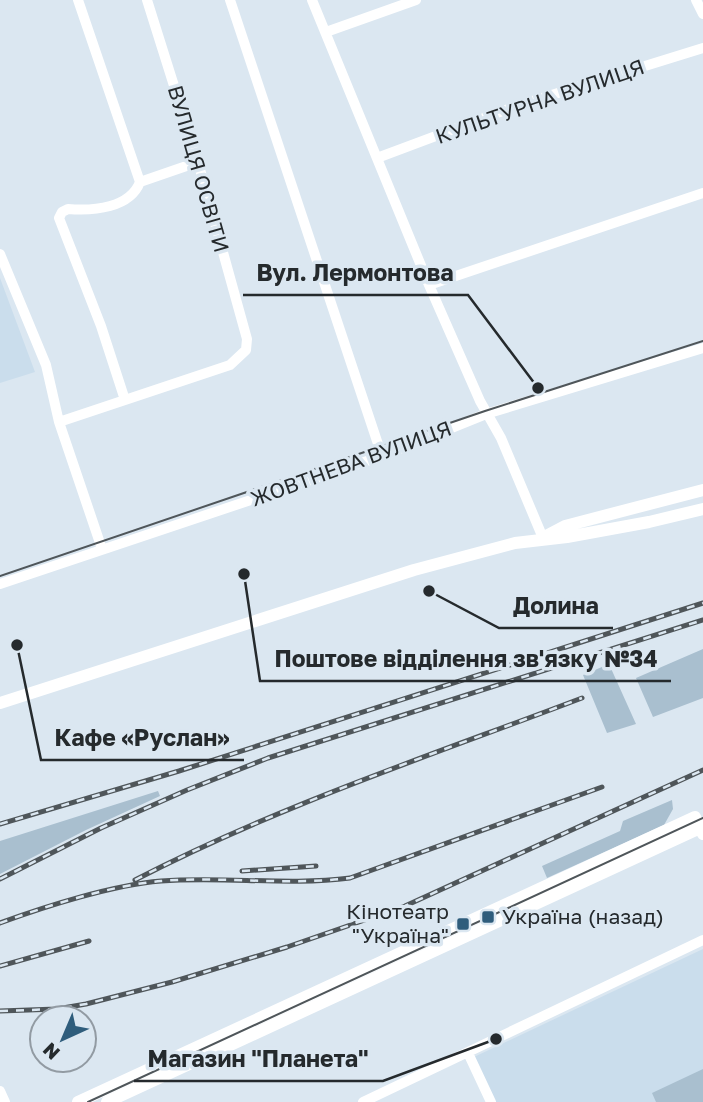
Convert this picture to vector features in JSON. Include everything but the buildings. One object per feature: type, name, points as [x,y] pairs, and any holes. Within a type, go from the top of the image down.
[{"type":"main road","points":[[543,538],[565,526],[703,490]]},
{"type":"main road","points":[[0,703],[414,570],[515,543],[602,531],[703,509]]},
{"type":"main road","points":[[78,1102],[701,824]]},
{"type":"main road","points":[[107,1102],[701,824]]},
{"type":"street","points":[[59,422],[125,400],[101,326],[59,218],[62,212],[68,209],[113,205],[123,201],[136,192],[140,182],[78,0]]},
{"type":"street","name":"ВУЛИЦЯ ОСВІТИ","points":[[125,400],[230,365],[246,350],[247,339],[198,162],[147,0]]},
{"type":"street","points":[[230,0],[382,456]]},
{"type":"street","points":[[313,0],[429,285],[486,414],[501,438],[543,538]]},
{"type":"street","points":[[326,32],[416,0]]},
{"type":"street","points":[[696,0],[703,15]]},
{"type":"street","name":"КУЛЬТУРНА ВУЛИЦЯ","points":[[377,158],[516,106],[703,48]]},
{"type":"street","points":[[140,182],[198,162]]},
{"type":"street","points":[[429,285],[703,193]]},
{"type":"street","points":[[0,254],[46,365],[59,422],[102,550]]},
{"type":"street","name":"ЖОВТНЕВА ВУЛИЦЯ","points":[[0,584],[382,456],[486,414],[703,348]]},
{"type":"street","points":[[363,1102],[703,940]]},
{"type":"street","points":[[468,1053],[491,1102]]},
{"type":"street","points":[[0,1091],[5,1102]]},
{"type":"shaded area","points":[[0,278],[35,372],[0,383]]},
{"type":"shaded area","points":[[703,649],[703,698],[653,717],[636,678]]},
{"type":"shaded area","points":[[609,664],[636,724],[607,733],[583,675]]},
{"type":"shaded area","points":[[158,791],[160,796],[0,874],[0,841]]},
{"type":"shaded area","points":[[672,800],[673,809],[664,825],[547,878],[542,866],[620,831],[623,821]]},
{"type":"shaded area","points":[[703,949],[703,1102],[495,1102],[474,1057]]},
{"type":"shaded area","points":[[703,1069],[703,1102],[656,1102],[652,1093]]},
{"type":"tram line","points":[[0,576],[485,411],[703,341]]},
{"type":"tram line","points":[[88,1102],[703,818]]},
{"type":"railway","points":[[0,824],[179,771],[703,603]]},
{"type":"railway","points":[[0,879],[101,828],[268,758],[703,620]]},
{"type":"railway","points":[[135,880],[189,853],[300,805],[582,698]]},
{"type":"railway","points":[[0,1011],[57,1009],[86,1004],[172,982],[287,947],[405,906],[703,770]]},
{"type":"railway","points":[[0,923],[80,897],[142,883],[350,878],[602,787]]},
{"type":"railway","points":[[242,871],[316,866]]},
{"type":"railway","points":[[0,966],[89,941]]},
{"type":"place","name":"Вул. Лермонтова","points":[[538,388]]},
{"type":"place","name":"Поштове відділення зв'язку №34","points":[[244,574]]},
{"type":"place","name":"Долина","points":[[429,591]]},
{"type":"place","name":"Кафе «Руслан»","points":[[17,645]]},
{"type":"place","name":"Україна (назад)","points":[[488,917]]},
{"type":"place","name":"Кінотеатр \"Україна\"","points":[[463,924]]},
{"type":"place","name":"Магазин \"Планета\"","points":[[496,1039]]}]
